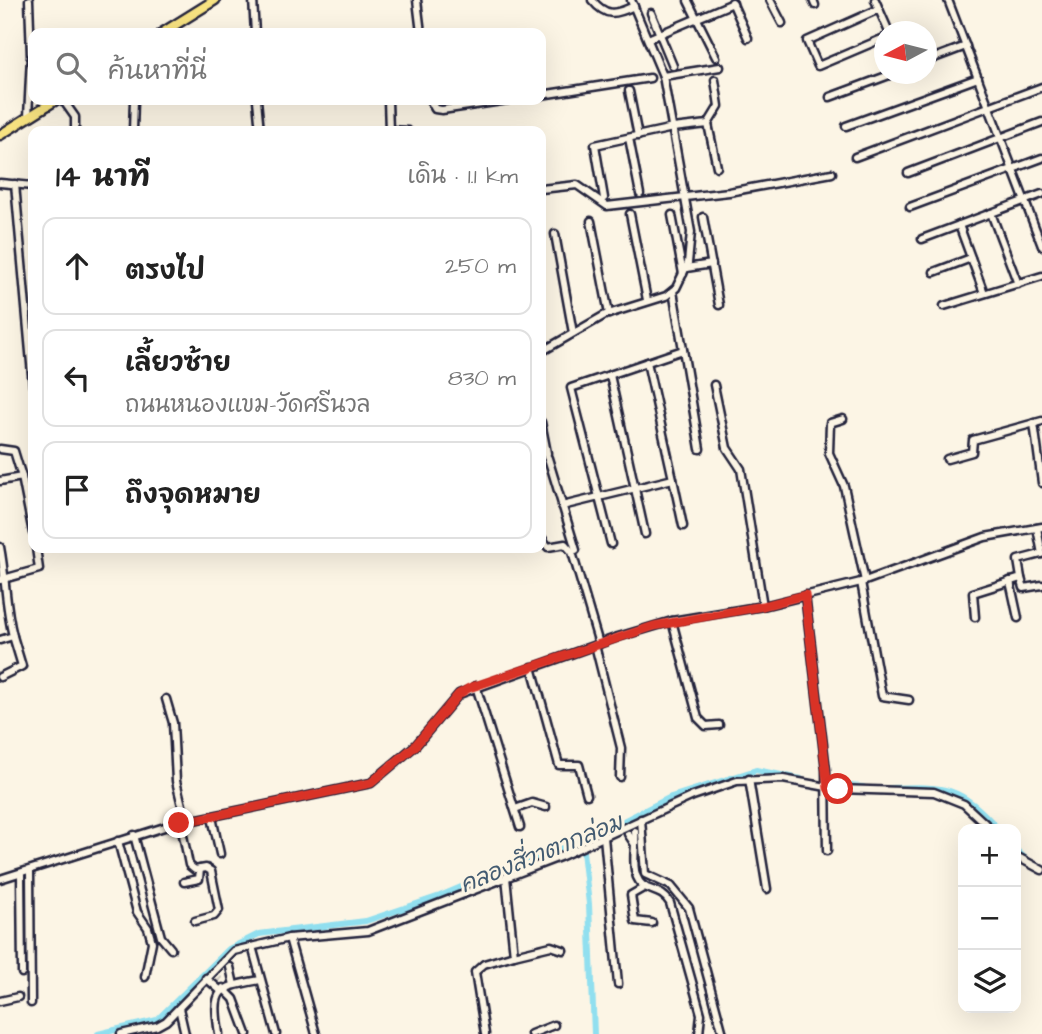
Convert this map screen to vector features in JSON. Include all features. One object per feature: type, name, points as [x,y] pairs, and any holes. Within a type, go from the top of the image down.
[{"type":"main road","points":[[170,28],[215,0]]},
{"type":"main road","points":[[0,135],[48,105]]},
{"type":"street","points":[[29,0],[30,28]]},
{"type":"street","points":[[253,0],[254,28]]},
{"type":"street","points":[[417,0],[420,28]]},
{"type":"street","points":[[546,349],[609,314],[666,296],[673,291],[686,268],[691,232],[663,76],[648,40],[632,3],[616,15],[606,14],[592,0]]},
{"type":"street","points":[[770,0],[782,23]]},
{"type":"street","points":[[875,0],[884,21]]},
{"type":"street","points":[[948,0],[1042,246]]},
{"type":"street","points":[[688,1],[716,57]]},
{"type":"street","points":[[648,40],[732,2],[748,38]]},
{"type":"street","points":[[874,42],[818,66],[807,41],[879,9]]},
{"type":"street","points":[[651,13],[673,66]]},
{"type":"street","points":[[937,57],[966,46]]},
{"type":"street","points":[[663,76],[720,67]]},
{"type":"street","points":[[546,94],[650,78]]},
{"type":"street","points":[[846,126],[978,78]]},
{"type":"street","points":[[715,80],[719,106],[708,124],[718,167]]},
{"type":"street","points":[[830,97],[874,81]]},
{"type":"street","points":[[855,157],[1042,87]]},
{"type":"street","points":[[629,91],[638,136]]},
{"type":"street","points":[[29,117],[30,105]]},
{"type":"street","points":[[67,105],[75,117],[75,126]]},
{"type":"street","points":[[134,105],[134,126]]},
{"type":"street","points":[[257,105],[260,126]]},
{"type":"street","points":[[388,105],[389,126]]},
{"type":"street","points":[[433,105],[435,109],[442,110],[475,105]]},
{"type":"street","points":[[908,173],[1042,122]]},
{"type":"street","points":[[604,198],[595,145],[673,128],[708,124]]},
{"type":"street","points":[[629,138],[640,194]]},
{"type":"street","points":[[910,207],[1042,158]]},
{"type":"street","points":[[546,188],[577,185],[607,206],[683,198],[832,173]]},
{"type":"street","points":[[0,183],[28,185]]},
{"type":"street","points":[[15,184],[28,330]]},
{"type":"street","points":[[922,239],[1042,194]]},
{"type":"street","points":[[991,213],[1018,285]]},
{"type":"street","points":[[630,214],[647,300]]},
{"type":"street","points":[[672,215],[683,276]]},
{"type":"street","points":[[703,217],[719,305]]},
{"type":"street","points":[[591,220],[609,314]]},
{"type":"street","points":[[959,225],[984,293]]},
{"type":"street","points":[[555,234],[573,333]]},
{"type":"street","points":[[934,272],[971,258]]},
{"type":"street","points":[[686,268],[712,264]]},
{"type":"street","points":[[944,306],[1042,276]]},
{"type":"street","points":[[673,291],[700,449]]},
{"type":"street","points":[[611,544],[570,388],[683,350]]},
{"type":"street","points":[[647,362],[683,526]]},
{"type":"street","points":[[610,375],[645,534]]},
{"type":"street","points":[[714,385],[727,447],[741,469],[763,606]]},
{"type":"street","points":[[843,419],[830,424],[828,442],[844,486],[882,696],[909,699]]},
{"type":"street","points":[[947,459],[972,452],[973,440],[1038,422],[1042,483]]},
{"type":"street","points":[[546,448],[576,550]]},
{"type":"street","points":[[0,449],[14,451],[28,508]]},
{"type":"street","points":[[0,481],[22,477]]},
{"type":"street","points":[[562,506],[673,479]]},
{"type":"street","points":[[0,879],[21,875],[134,835],[177,823],[371,783],[415,746],[459,694],[597,644],[672,621],[763,606],[863,581],[985,537],[1039,527],[1041,554],[1018,560],[1024,588],[1042,585]]},
{"type":"street","points":[[546,544],[548,547],[565,544],[572,552],[621,748],[620,777]]},
{"type":"street","points":[[0,547],[2,604],[22,666],[0,677]]},
{"type":"street","points":[[3,579],[39,569],[37,553]]},
{"type":"street","points":[[975,617],[973,593],[1021,578]]},
{"type":"street","points":[[1010,581],[1018,618]]},
{"type":"street","points":[[805,595],[828,785],[827,851]]},
{"type":"street","points":[[672,621],[698,718],[706,726],[719,725]]},
{"type":"street","points":[[0,640],[13,636]]},
{"type":"street","points":[[532,667],[559,765],[579,765],[587,795]]},
{"type":"street","points":[[476,686],[520,827]]},
{"type":"street","points":[[166,699],[173,723],[176,781],[186,822]]},
{"type":"street","points":[[749,779],[767,889]]},
{"type":"street","points":[[121,1034],[157,1026],[179,1008],[234,951],[289,938],[368,932],[630,829],[641,819],[717,787],[749,779],[783,779],[828,785],[934,792],[964,804],[986,824]]},
{"type":"street","points":[[516,809],[532,803],[546,807]]},
{"type":"street","points":[[212,817],[220,854]]},
{"type":"street","points":[[641,819],[645,874],[651,880],[671,886],[689,908],[723,1034]]},
{"type":"street","points":[[177,823],[182,830],[190,865],[200,869],[206,867],[211,871],[219,910],[214,916],[195,921]]},
{"type":"street","points":[[630,829],[637,877],[645,887],[662,893],[670,902],[701,1014],[699,1034]]},
{"type":"street","points":[[134,835],[161,937],[171,949]]},
{"type":"street","points":[[604,837],[618,984]]},
{"type":"street","points":[[118,841],[137,912],[150,935],[151,947],[145,977]]},
{"type":"street","points":[[1021,859],[1042,870]]},
{"type":"street","points":[[184,882],[199,879],[200,869]]},
{"type":"street","points":[[30,872],[31,1003]]},
{"type":"street","points":[[21,875],[22,973]]},
{"type":"street","points":[[506,877],[514,955]]},
{"type":"street","points":[[645,887],[631,895],[632,915],[635,921],[652,923]]},
{"type":"street","points":[[289,938],[316,1034]]},
{"type":"street","points":[[485,1034],[475,972],[484,964],[514,955],[551,946],[563,950]]},
{"type":"street","points":[[253,950],[276,1034]]},
{"type":"street","points":[[219,1034],[215,1007],[226,988],[230,967]]},
{"type":"street","points":[[214,971],[234,999],[244,1034]]},
{"type":"street","points":[[206,978],[226,988],[260,980]]},
{"type":"street","points":[[0,1000],[18,997]]},
{"type":"street","points":[[179,1008],[185,1034]]},
{"type":"street","points":[[531,1034],[554,1025]]},
{"type":"waterway","name":"คลองสี่วาตากล่อม","points":[[98,1034],[157,1020],[229,949],[259,934],[366,921],[440,896],[518,863],[586,840],[671,797],[756,770],[801,779]]},
{"type":"waterway","name":"คลองสี่วาตากล่อม","points":[[822,784],[863,787]]},
{"type":"waterway","name":"คลองสี่วาตากล่อม","points":[[888,788],[924,787],[950,791],[972,804],[993,824]]},
{"type":"waterway","points":[[582,843],[589,904],[594,1034]]},
{"type":"waterway","name":"คลองสี่วาตากล่อม","points":[[1021,855],[1027,860]]},
{"type":"route","points":[[179,823],[359,788],[383,775],[415,746],[459,694],[469,688],[672,621],[763,606],[805,595],[828,788],[838,789]]}]
